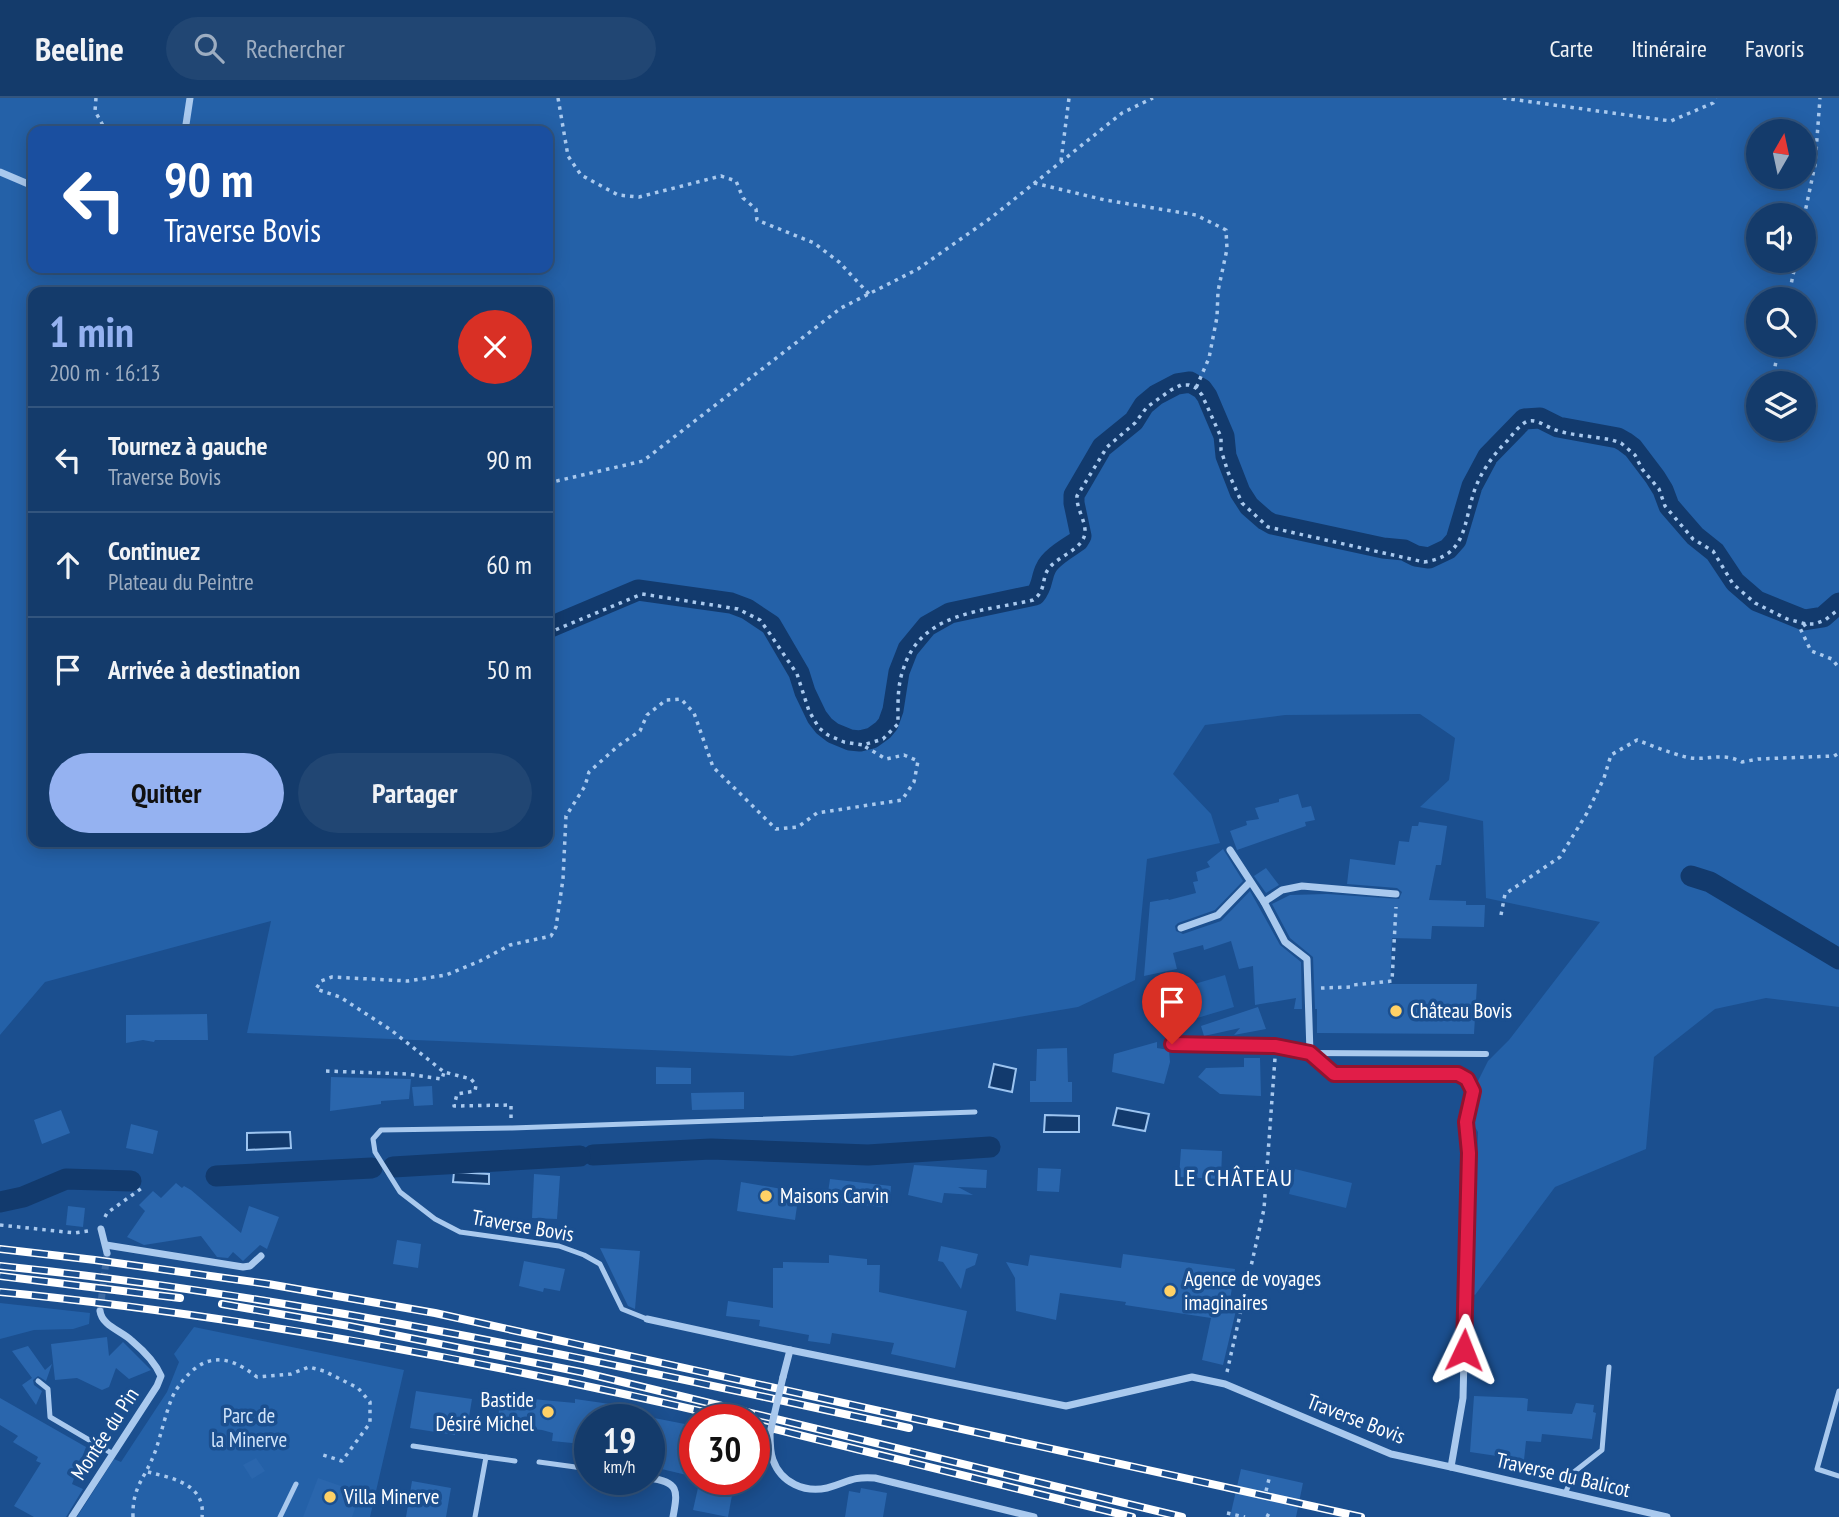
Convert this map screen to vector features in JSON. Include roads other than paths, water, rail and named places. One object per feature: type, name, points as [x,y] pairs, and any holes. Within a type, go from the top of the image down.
[{"type":"street","points":[[186,126],[190,98]]},
{"type":"street","points":[[0,172],[28,184]]},
{"type":"street","points":[[1230,850],[1264,902],[1285,942],[1307,959],[1310,1053],[1334,1074],[1458,1074],[1467,1079],[1473,1091],[1466,1122],[1469,1153],[1463,1398],[1451,1467]]},
{"type":"street","points":[[1181,928],[1218,915],[1250,882]]},
{"type":"street","points":[[1264,902],[1282,890],[1302,886],[1396,894]]},
{"type":"street","points":[[1172,1044],[1275,1046],[1310,1053],[1486,1054]]},
{"type":"street","points":[[101,1229],[107,1249],[243,1267],[250,1266],[261,1256]]},
{"type":"street","name":"Montée du Pin","points":[[72,1517],[161,1376],[156,1365],[130,1339],[103,1320],[100,1311]]},
{"type":"street","name":"Traverse Bovis","points":[[647,1318],[1066,1406],[1192,1377],[1226,1384],[1391,1454],[1451,1467]]},
{"type":"street","points":[[790,1350],[770,1433],[772,1460],[791,1483],[801,1488],[828,1488],[850,1478],[875,1478],[1034,1517]]},
{"type":"street","name":"Traverse du Balicot","points":[[1451,1467],[1667,1517]]},
{"type":"street","points":[[665,1480],[676,1489],[673,1517]]},
{"type":"lane","name":"Traverse Bovis","points":[[647,1318],[622,1309],[600,1264],[584,1255],[559,1246],[460,1232],[435,1219],[400,1192],[375,1152],[373,1139],[381,1130],[975,1112]]},
{"type":"lane","points":[[1565,1494],[1574,1472],[1602,1450],[1609,1367]]},
{"type":"lane","points":[[38,1381],[48,1389],[51,1417],[113,1454]]},
{"type":"lane","points":[[1839,1391],[1817,1469],[1839,1476]]},
{"type":"lane","points":[[413,1446],[514,1461]]},
{"type":"lane","points":[[475,1517],[486,1457]]},
{"type":"lane","points":[[539,1462],[574,1467]]},
{"type":"lane","points":[[280,1517],[296,1484]]},
{"type":"waterway","points":[[553,626],[638,590],[731,603],[747,609],[771,625],[799,673],[805,692],[824,726],[850,740],[872,738],[888,724],[899,672],[908,649],[927,626],[950,613],[1035,595],[1048,564],[1081,536],[1074,495],[1102,447],[1134,421],[1144,405],[1156,395],[1177,384],[1190,382],[1202,389],[1207,396],[1224,436],[1226,456],[1240,492],[1249,506],[1272,524],[1404,550],[1429,558],[1448,549],[1456,540],[1472,486],[1488,456],[1524,419],[1540,418],[1558,427],[1618,438],[1633,448],[1655,477],[1669,506],[1695,536],[1715,552],[1735,582],[1757,601],[1804,620],[1823,617],[1839,603]]},
{"type":"waterway","points":[[1691,876],[1710,882],[1839,959]]},
{"type":"waterway","points":[[593,1155],[711,1149],[868,1155],[990,1147]]},
{"type":"waterway","points":[[393,1167],[580,1156]]},
{"type":"waterway","points":[[216,1176],[372,1168]]},
{"type":"waterway","points":[[0,1202],[23,1197],[66,1179],[131,1181]]},
{"type":"tunnel","points":[[100,1311],[107,1253]]},
{"type":"railway","points":[[0,1249],[268,1284],[435,1313],[1361,1517]]},
{"type":"railway","points":[[0,1266],[229,1295],[457,1334],[909,1428]]},
{"type":"railway","points":[[0,1276],[180,1298]]},
{"type":"railway","points":[[0,1292],[278,1328],[462,1361],[679,1406]]},
{"type":"railway","points":[[222,1304],[581,1372],[1182,1517]]},
{"type":"railway","points":[[770,1428],[1132,1517]]},
{"type":"place","name":"Château Bovis","points":[[1396,1011]]},
{"type":"place","name":"Maisons Carvin","points":[[766,1196]]},
{"type":"place","name":"Agence de voyages imaginaires","points":[[1170,1291]]},
{"type":"place","name":"Bastide Désiré Michel","points":[[548,1412]]},
{"type":"place","name":"Villa Minerve","points":[[330,1497]]},
{"type":"district","name":"LE CHÂTEAU","points":[[1234,1178]]},
{"type":"park label","name":"Parc de la Minerve","points":[[249,1428]]}]
